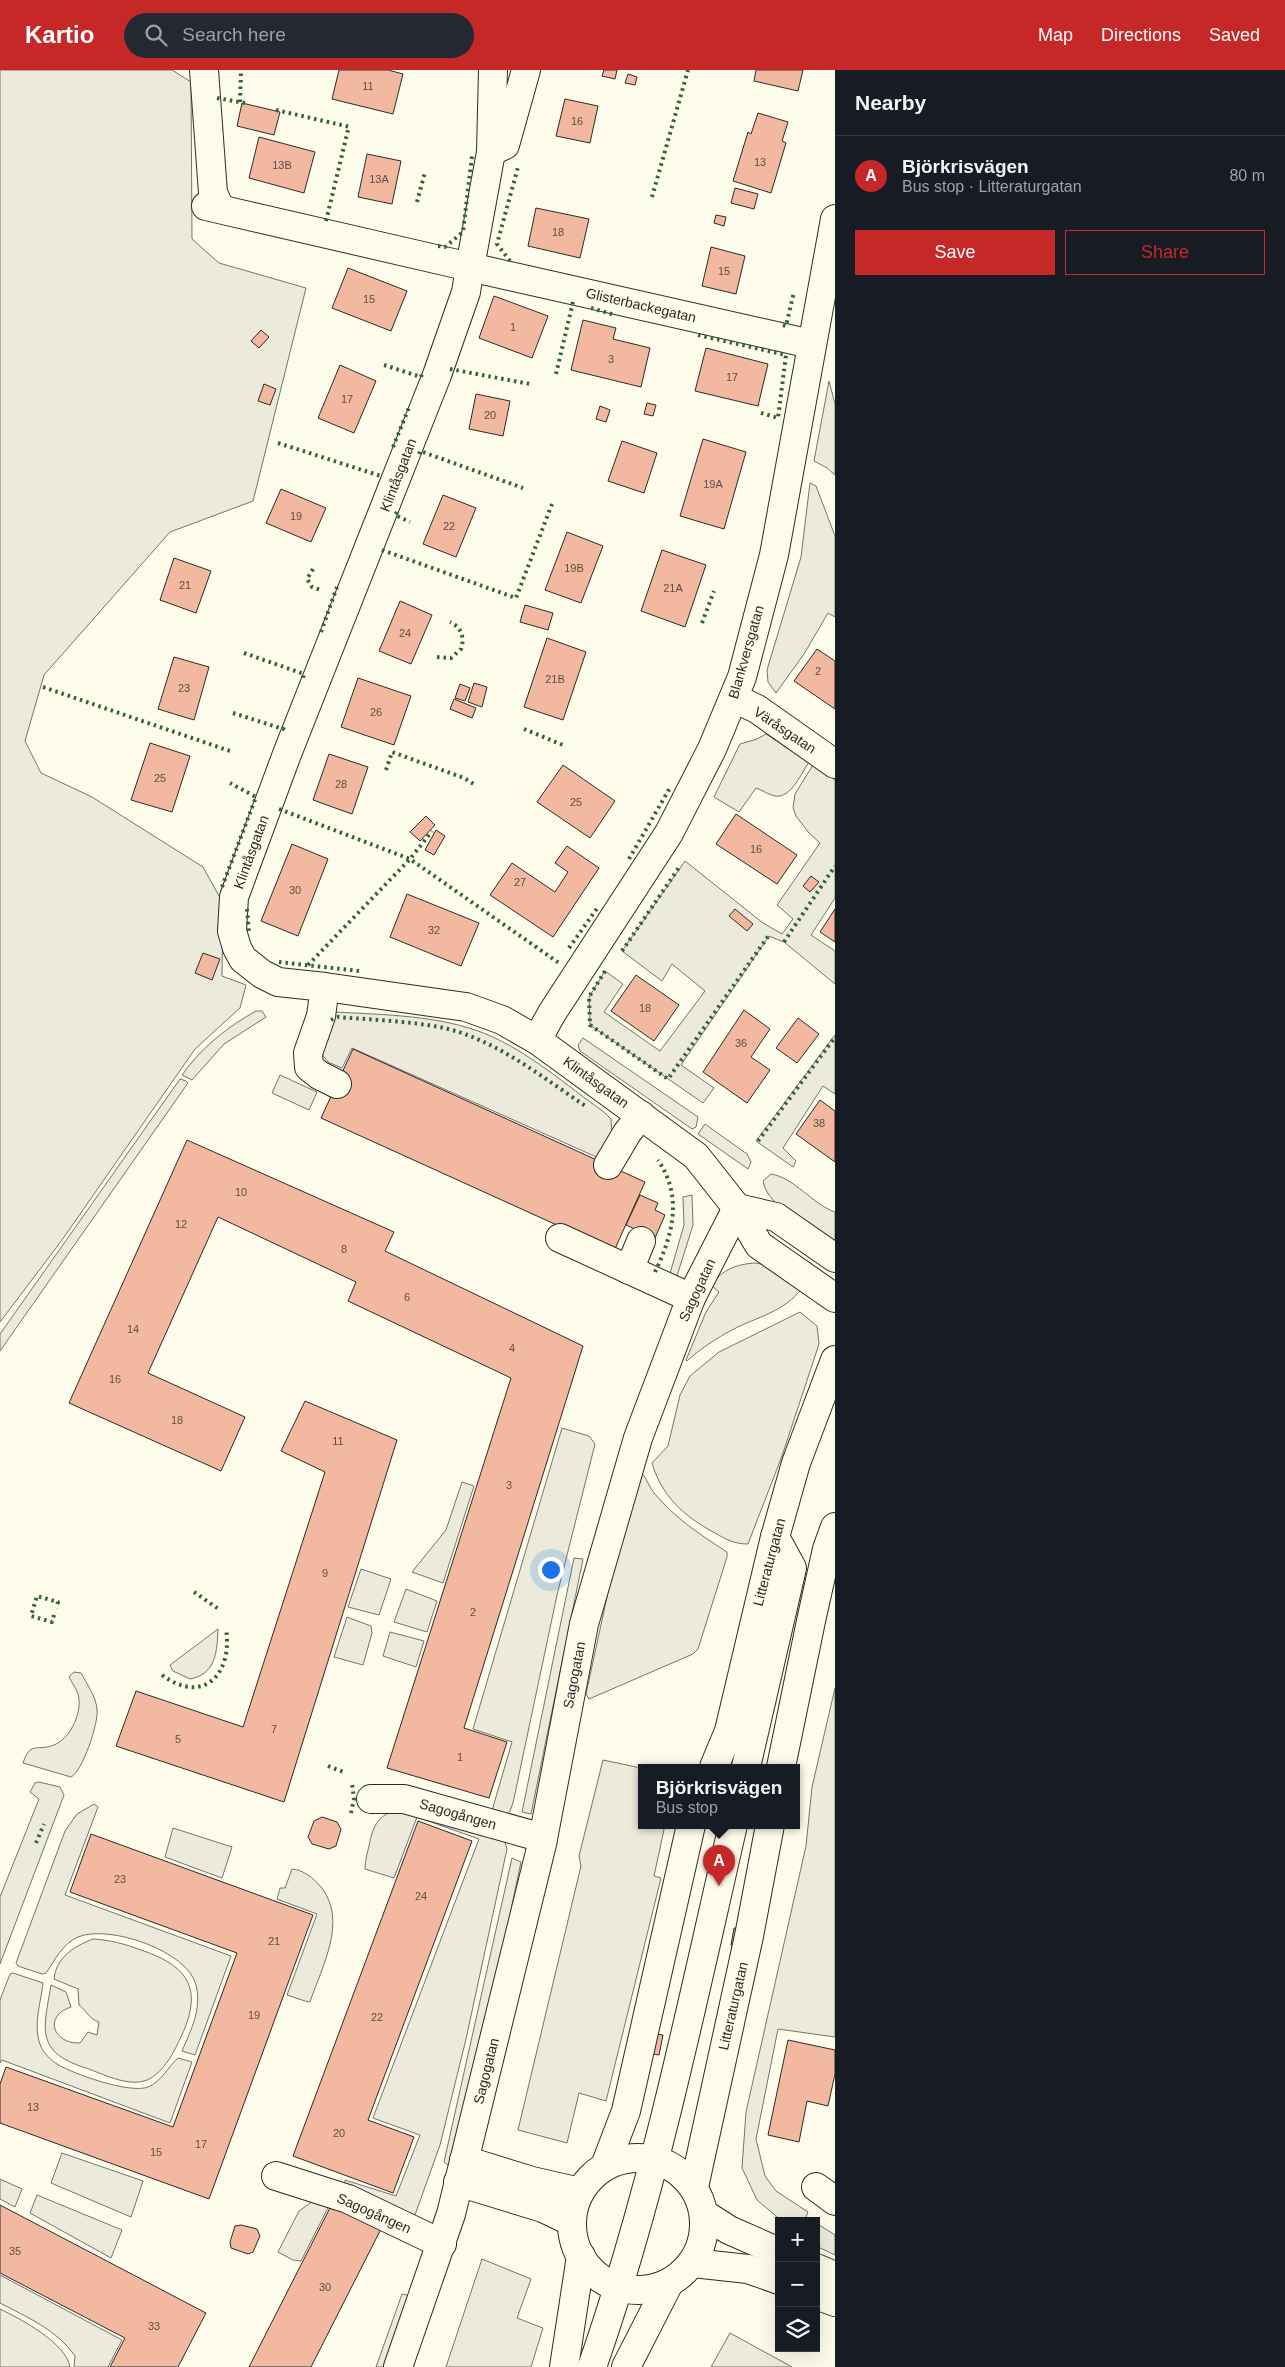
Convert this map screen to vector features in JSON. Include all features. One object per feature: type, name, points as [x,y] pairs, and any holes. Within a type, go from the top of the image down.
[{"type":"street","points":[[204,70],[213,207],[470,267]]},
{"type":"street","name":"Klintåsgatan","points":[[492,70],[491,152],[466,292],[437,375],[287,754],[234,897],[232,931],[237,948],[243,959],[262,974],[278,982],[466,1007],[502,1020],[536,1040],[696,1156],[737,1208],[759,1245],[835,1298]]},
{"type":"street","points":[[491,152],[505,144],[526,70]]},
{"type":"street","name":"Blankversgatan","points":[[536,1040],[669,833],[712,748],[742,677],[774,555],[820,335],[835,219]]},
{"type":"street","name":"Glisterbackegatan","points":[[470,267],[820,335]]},
{"type":"street","name":"Väråsgatan","points":[[734,698],[757,708],[835,764]]},
{"type":"street","points":[[326,987],[321,1016],[308,1053],[310,1067],[319,1075],[337,1084]]},
{"type":"street","points":[[608,1165],[627,1133],[641,1115]]},
{"type":"street","points":[[737,1208],[776,1217],[835,1258]]},
{"type":"street","name":"Sagogatan","points":[[398,2367],[447,2230],[543,1838],[584,1624],[638,1438],[691,1298],[737,1208]]},
{"type":"street","points":[[560,1238],[691,1298]]},
{"type":"street","points":[[629,1270],[641,1241]]},
{"type":"street","name":"Litteraturgatan","points":[[715,1764],[729,1731],[775,1537],[796,1463],[835,1360]]},
{"type":"street","points":[[775,1537],[792,1568]]},
{"type":"street","points":[[747,1764],[792,1568],[831,1538]]},
{"type":"street","points":[[782,1764],[831,1538]]},
{"type":"street","name":"Sagogången","points":[[371,1799],[404,1800],[543,1838]]},
{"type":"street","points":[[606,2166],[626,2111],[690,1829]]},
{"type":"street","points":[[592,2367],[619,2287],[655,2160],[732,1829]]},
{"type":"street","name":"Litteraturgatan","points":[[694,2187],[769,1829]]},
{"type":"street","points":[[626,2367],[669,2283],[692,2262],[703,2239],[704,2214],[694,2187],[679,2172],[655,2160],[630,2158],[606,2166],[592,2177],[580,2192],[575,2206],[572,2222],[574,2240],[581,2256],[597,2275],[619,2287],[640,2290],[669,2283]]},
{"type":"street","points":[[461,2171],[532,2180],[580,2192]]},
{"type":"street","points":[[461,2171],[572,2222]]},
{"type":"street","name":"Sagogången","points":[[276,2176],[348,2199],[442,2244]]},
{"type":"street","points":[[704,2214],[729,2230],[775,2250]]},
{"type":"street","points":[[564,2367],[581,2256]]},
{"type":"street","points":[[692,2262],[748,2269],[775,2279]]},
{"type":"street","points":[[820,2270],[835,2276]]},
{"type":"street","points":[[820,2296],[835,2302]]},
{"type":"shaded area","points":[[0,70],[172,70],[191,82],[192,239],[219,263],[306,288],[253,501],[170,532],[44,675],[25,741],[41,773],[92,797],[203,867],[223,903],[222,976],[246,985],[240,1008],[195,1049],[62,1240],[0,1322]]},
{"type":"shaded area","points":[[829,381],[835,404],[835,475],[814,461]]},
{"type":"shaded area","points":[[810,483],[816,486],[835,536],[835,617],[828,613],[804,654],[776,693],[768,682],[767,670],[801,557]]},
{"type":"shaded area","points":[[766,734],[809,762],[795,784],[786,793],[781,796],[775,796],[756,788],[739,812],[714,797],[740,744]]},
{"type":"shaded area","points":[[813,765],[835,780],[835,898],[811,935],[835,951],[835,984],[784,942],[769,936],[681,1065],[714,1088],[703,1103],[590,1025],[589,997],[605,971],[623,984],[604,1012],[660,1051],[705,991],[672,964],[662,981],[622,951],[685,861],[763,923],[782,934],[793,919],[777,905],[820,843],[809,833],[796,816],[793,808],[795,794]]},
{"type":"shaded area","points":[[256,1011],[262,1011],[266,1017],[224,1044],[192,1080],[182,1075],[197,1056],[215,1039]]},
{"type":"shaded area","points":[[336,1012],[431,1019],[468,1028],[502,1041],[547,1070],[611,1119],[612,1134],[601,1159],[352,1048],[342,1068],[328,1062],[319,1050],[330,1016]]},
{"type":"shaded area","points":[[835,1035],[835,1094],[823,1086],[783,1148],[796,1161],[793,1167],[756,1141]]},
{"type":"shaded area","points":[[583,1038],[698,1117],[696,1127],[692,1129],[580,1051],[578,1045]]},
{"type":"shaded area","points":[[280,1075],[317,1092],[309,1110],[272,1093]]},
{"type":"shaded area","points":[[180,1079],[188,1083],[0,1351],[0,1334]]},
{"type":"shaded area","points":[[705,1124],[747,1154],[751,1162],[748,1169],[698,1134]]},
{"type":"shaded area","points":[[771,1174],[788,1180],[819,1203],[835,1212],[835,1241],[831,1241],[791,1216],[773,1200],[766,1191],[763,1181]]},
{"type":"shaded area","points":[[692,1195],[693,1225],[676,1279],[669,1277],[684,1225],[683,1197]]},
{"type":"shaded area","points":[[756,1263],[765,1265],[802,1288],[787,1303],[726,1333],[687,1361],[706,1312],[719,1292],[711,1285],[720,1275],[731,1268]]},
{"type":"shaded area","points":[[800,1312],[817,1326],[819,1344],[782,1456],[748,1544],[735,1542],[723,1538],[704,1527],[676,1505],[662,1486],[652,1463],[668,1446],[680,1395],[690,1376],[719,1352]]},
{"type":"shaded area","points":[[562,1428],[589,1436],[595,1444],[557,1595],[513,1803],[505,1817],[491,1814],[512,1742],[473,1729]]},
{"type":"shaded area","points":[[642,1473],[654,1493],[671,1511],[697,1532],[727,1552],[727,1557],[698,1649],[693,1654],[589,1699],[586,1694],[612,1574]]},
{"type":"shaded area","points":[[462,1482],[474,1486],[443,1583],[412,1572],[446,1530]]},
{"type":"shaded area","points":[[574,1558],[583,1559],[531,1814],[522,1812]]},
{"type":"shaded area","points":[[361,1569],[391,1579],[379,1615],[348,1607]]},
{"type":"shaded area","points":[[406,1589],[437,1601],[427,1632],[394,1622]]},
{"type":"shaded area","points":[[347,1617],[371,1626],[372,1633],[363,1665],[334,1657]]},
{"type":"shaded area","points":[[218,1629],[216,1654],[210,1667],[205,1672],[190,1679],[173,1671],[170,1665]]},
{"type":"shaded area","points":[[390,1632],[424,1641],[416,1667],[383,1656]]},
{"type":"shaded area","points":[[74,1672],[81,1673],[91,1691],[96,1704],[97,1716],[85,1757],[71,1777],[23,1763],[29,1751],[56,1744],[71,1730],[79,1708],[78,1694],[69,1677]]},
{"type":"shaded area","points":[[835,1688],[835,2037],[778,2029],[756,2139],[765,2176],[776,2191],[808,2212],[806,2217],[777,2217],[757,2200],[742,2168],[746,2112],[806,1846],[812,1787]]},
{"type":"shaded area","points":[[603,1760],[638,1767],[638,1829],[664,1829],[654,1876],[661,1878],[606,2101],[579,2093],[567,2143],[518,2130],[581,1866],[579,1856]]},
{"type":"shaded area","points":[[39,1782],[60,1787],[64,1795],[0,1964],[0,1897],[39,1799],[30,1792],[35,1783]]},
{"type":"shaded area","points":[[94,1804],[98,1807],[65,1895],[231,1956],[195,2055],[182,2051],[197,2011],[196,1985],[190,1973],[179,1961],[163,1951],[146,1943],[127,1938],[108,1934],[92,1934],[72,1940],[60,1952],[46,1973],[42,1974],[18,1966],[16,1963],[65,1831],[77,1814]]},
{"type":"shaded area","points":[[402,1810],[504,1839],[507,1849],[466,2039],[440,2145],[415,2215],[375,2203],[344,2187],[345,2180],[396,2196],[420,2135],[373,2118],[479,1839],[417,1817],[394,1878],[365,1869],[371,1839],[378,1821],[394,1811]]},
{"type":"shaded area","points":[[173,1828],[232,1847],[222,1878],[165,1857]]},
{"type":"shaded area","points":[[512,1858],[521,1862],[488,2019],[451,2165],[448,2165],[444,2162]]},
{"type":"shaded area","points":[[292,1869],[308,1875],[321,1887],[329,1900],[332,1914],[333,1929],[330,1944],[310,2002],[287,1995],[317,1914],[277,1899],[280,1888],[285,1888]]},
{"type":"shaded area","points":[[93,1939],[123,1944],[159,1957],[173,1965],[183,1975],[189,1986],[191,1998],[190,2012],[177,2045],[168,2061],[155,2076],[144,2081],[122,2081],[69,2062],[50,2046],[46,2037],[46,2014],[51,1985],[66,1992],[71,2007],[62,2011],[54,2023],[58,2034],[63,2039],[80,2043],[88,2032],[97,2035],[99,2022],[93,2019],[79,2005],[78,1989],[54,1979],[58,1964],[62,1959],[73,1949]]},
{"type":"shaded area","points":[[13,1973],[43,1983],[37,2021],[38,2037],[41,2047],[47,2055],[54,2062],[65,2068],[102,2082],[128,2088],[140,2088],[148,2087],[157,2082],[178,2058],[192,2062],[170,2123],[2,2060],[0,2063],[0,2000],[10,1974]]},
{"type":"shaded area","points":[[62,2153],[143,2181],[131,2217],[51,2183]]},
{"type":"shaded area","points":[[0,2179],[22,2189],[15,2207],[0,2199]]},
{"type":"shaded area","points":[[37,2195],[122,2230],[111,2258],[30,2213]]},
{"type":"shaded area","points":[[313,2201],[331,2202],[301,2261],[293,2260],[278,2252],[299,2211]]},
{"type":"shaded area","points":[[820,2226],[835,2235],[835,2255],[820,2248]]},
{"type":"shaded area","points":[[482,2259],[531,2279],[517,2318],[543,2328],[531,2367],[446,2367]]},
{"type":"shaded area","points":[[0,2275],[122,2340],[108,2367],[74,2367],[75,2356],[50,2331],[0,2303]]},
{"type":"shaded area","points":[[402,2294],[411,2296],[386,2367],[376,2367]]},
{"type":"shaded area","points":[[0,2309],[30,2325],[52,2341],[67,2358],[70,2367],[0,2367]]},
{"type":"shaded area","points":[[730,2333],[792,2367],[711,2367]]},
{"type":"building","points":[[339,70],[388,70],[403,74],[393,114],[332,99]]},
{"type":"building","points":[[604,70],[617,70],[615,79],[602,76]]},
{"type":"building","points":[[756,70],[803,70],[798,91],[754,81]]},
{"type":"building","points":[[628,74],[637,77],[635,85],[625,83]]},
{"type":"building","points":[[565,99],[598,106],[590,143],[556,136]]},
{"type":"building","points":[[242,103],[280,112],[274,135],[237,126]]},
{"type":"building","points":[[758,113],[788,122],[782,141],[786,143],[771,193],[733,181],[748,132],[751,134]]},
{"type":"building","points":[[259,137],[315,152],[304,193],[249,178]]},
{"type":"building","points":[[367,154],[401,161],[392,204],[358,197]]},
{"type":"building","points":[[735,188],[758,194],[754,209],[731,203]]},
{"type":"building","points":[[536,208],[589,219],[580,258],[528,246]]},
{"type":"building","points":[[716,215],[726,217],[724,226],[714,223]]},
{"type":"building","points":[[711,247],[745,256],[736,294],[702,286]]},
{"type":"building","points":[[348,268],[407,291],[391,331],[332,308]]},
{"type":"building","points":[[494,296],[548,316],[532,358],[479,338]]},
{"type":"building","points":[[583,320],[616,328],[613,339],[650,348],[641,387],[571,370]]},
{"type":"building","points":[[261,330],[269,337],[259,348],[251,341]]},
{"type":"building","points":[[706,348],[768,364],[758,406],[695,391]]},
{"type":"building","points":[[340,365],[376,381],[354,433],[318,418]]},
{"type":"building","points":[[264,384],[276,389],[270,405],[258,401]]},
{"type":"building","points":[[476,394],[510,401],[503,436],[469,429]]},
{"type":"building","points":[[647,403],[656,405],[653,416],[644,414]]},
{"type":"building","points":[[600,406],[610,410],[606,422],[596,419]]},
{"type":"building","points":[[703,439],[746,452],[724,529],[680,516]]},
{"type":"building","points":[[622,441],[657,453],[644,493],[608,481]]},
{"type":"building","points":[[281,489],[326,508],[311,542],[266,523]]},
{"type":"building","points":[[443,495],[476,508],[456,557],[423,544]]},
{"type":"building","points":[[567,532],[603,546],[581,603],[545,590]]},
{"type":"building","points":[[662,550],[706,565],[685,627],[641,611]]},
{"type":"building","points":[[174,558],[211,571],[196,613],[160,600]]},
{"type":"building","points":[[400,601],[432,615],[411,664],[379,651]]},
{"type":"building","points":[[525,605],[553,613],[548,630],[520,622]]},
{"type":"building","points":[[547,638],[586,652],[563,720],[524,707]]},
{"type":"building","points":[[817,649],[835,661],[835,709],[794,681]]},
{"type":"building","points":[[174,657],[209,667],[194,720],[158,709]]},
{"type":"building","points":[[358,678],[411,696],[394,745],[341,727]]},
{"type":"building","points":[[474,683],[487,687],[482,707],[468,702]]},
{"type":"building","points":[[460,684],[470,688],[465,701],[455,698]]},
{"type":"building","points":[[454,699],[476,708],[472,718],[450,709]]},
{"type":"building","points":[[150,743],[190,756],[172,812],[131,800]]},
{"type":"building","points":[[329,754],[368,767],[352,814],[313,800]]},
{"type":"building","points":[[563,765],[615,801],[590,838],[537,802]]},
{"type":"building","points":[[736,814],[797,855],[777,884],[716,844]]},
{"type":"building","points":[[426,816],[435,825],[420,841],[410,832]]},
{"type":"building","points":[[436,830],[445,836],[434,855],[425,850]]},
{"type":"building","points":[[292,844],[328,859],[298,936],[261,921]]},
{"type":"building","points":[[567,846],[599,868],[553,937],[490,895],[512,863],[555,892],[568,872],[555,863]]},
{"type":"building","points":[[811,876],[819,882],[810,892],[803,886]]},
{"type":"building","points":[[407,894],[479,923],[461,966],[390,937]]},
{"type":"building","points":[[735,909],[753,924],[747,931],[729,916]]},
{"type":"building","points":[[835,909],[835,942],[820,932]]},
{"type":"building","points":[[203,953],[220,959],[212,980],[195,973]]},
{"type":"building","points":[[636,975],[679,1005],[654,1041],[611,1011]]},
{"type":"building","points":[[744,1010],[770,1029],[751,1057],[770,1070],[747,1103],[703,1072]]},
{"type":"building","points":[[798,1018],[819,1034],[797,1063],[776,1048]]},
{"type":"building","points":[[353,1049],[645,1182],[614,1251],[321,1118]]},
{"type":"building","points":[[820,1100],[835,1111],[835,1162],[796,1134]]},
{"type":"building","points":[[187,1140],[394,1232],[385,1251],[583,1346],[464,1728],[507,1742],[489,1798],[387,1768],[511,1378],[348,1301],[356,1282],[218,1217],[148,1373],[245,1417],[221,1471],[69,1403]]},
{"type":"building","points":[[640,1195],[658,1203],[655,1210],[665,1215],[655,1238],[626,1225]]},
{"type":"building","points":[[305,1401],[397,1440],[284,1802],[116,1746],[136,1691],[243,1727],[325,1472],[281,1451]]},
{"type":"building","points":[[322,1817],[337,1822],[341,1829],[336,1846],[329,1849],[312,1844],[308,1837],[314,1821]]},
{"type":"building","points":[[418,1821],[472,1841],[368,2120],[414,2137],[393,2193],[293,2156]]},
{"type":"building","points":[[91,1834],[313,1915],[209,2199],[0,2123],[0,2084],[6,2067],[173,2127],[237,1953],[70,1892]]},
{"type":"building","points":[[734,1928],[740,1929],[736,1946],[731,1945]]},
{"type":"building","points":[[657,2034],[663,2035],[659,2055],[653,2054]]},
{"type":"building","points":[[788,2040],[835,2050],[835,2074],[828,2106],[807,2101],[799,2142],[768,2135]]},
{"type":"building","points":[[333,2202],[382,2227],[311,2367],[249,2367]]},
{"type":"building","points":[[0,2205],[206,2313],[178,2367],[110,2367],[125,2338],[0,2273]]},
{"type":"building","points":[[241,2225],[257,2229],[260,2236],[253,2252],[248,2254],[231,2248],[230,2242],[235,2226]]},
{"type":"hedge","points":[[652,197],[688,70]]},
{"type":"hedge","points":[[240,102],[241,72]]},
{"type":"hedge","points":[[217,98],[245,103]]},
{"type":"hedge","points":[[276,110],[350,127]]},
{"type":"hedge","points":[[326,221],[348,130]]},
{"type":"hedge","points":[[438,246],[445,247],[463,232],[472,156]]},
{"type":"hedge","points":[[510,261],[497,244],[518,167]]},
{"type":"hedge","points":[[417,202],[425,172]]},
{"type":"hedge","points":[[783,325],[786,326],[794,292]]},
{"type":"hedge","points":[[556,374],[573,302]]},
{"type":"hedge","points":[[591,308],[615,315]]},
{"type":"hedge","points":[[698,335],[786,355],[778,418],[758,412]]},
{"type":"hedge","points":[[384,365],[421,377],[422,374]]},
{"type":"hedge","points":[[450,369],[530,384]]},
{"type":"hedge","points":[[393,447],[410,405]]},
{"type":"hedge","points":[[278,443],[381,476]]},
{"type":"hedge","points":[[419,454],[420,451],[523,488]]},
{"type":"hedge","points":[[382,550],[516,598],[552,504]]},
{"type":"hedge","points":[[397,512],[395,515],[410,522]]},
{"type":"hedge","points":[[313,569],[307,579],[312,587],[321,590]]},
{"type":"hedge","points":[[321,632],[337,587]]},
{"type":"hedge","points":[[702,623],[714,591]]},
{"type":"hedge","points":[[437,657],[451,658],[461,649],[463,640],[461,633],[450,622]]},
{"type":"hedge","points":[[244,653],[304,674],[303,678]]},
{"type":"hedge","points":[[43,687],[230,751]]},
{"type":"hedge","points":[[233,713],[283,729],[284,727]]},
{"type":"hedge","points":[[524,729],[563,745]]},
{"type":"hedge","points":[[386,770],[392,752],[464,778],[475,785]]},
{"type":"hedge","points":[[222,887],[256,797],[230,783]]},
{"type":"hedge","points":[[629,859],[671,786]]},
{"type":"hedge","points":[[279,809],[410,859],[559,963]]},
{"type":"hedge","points":[[308,965],[410,859],[432,831]]},
{"type":"hedge","points":[[622,951],[680,866]]},
{"type":"hedge","points":[[784,942],[835,866]]},
{"type":"hedge","points":[[569,948],[598,907]]},
{"type":"hedge","points":[[247,909],[249,933]]},
{"type":"hedge","points":[[605,971],[589,997],[590,1025],[668,1079],[769,935]]},
{"type":"hedge","points":[[279,962],[359,971]]},
{"type":"hedge","points":[[331,1020],[338,1017],[405,1022],[444,1028],[464,1034],[483,1041],[519,1061],[587,1107]]},
{"type":"hedge","points":[[758,1141],[835,1037]]},
{"type":"hedge","points":[[655,1272],[667,1244],[673,1216],[671,1188],[658,1160]]},
{"type":"hedge","points":[[194,1592],[220,1610]]},
{"type":"hedge","points":[[54,1615],[52,1622],[31,1616],[37,1596],[58,1602],[56,1608]]},
{"type":"hedge","points":[[162,1675],[177,1684],[191,1687],[203,1686],[212,1680],[220,1671],[225,1659],[227,1645],[226,1629]]},
{"type":"hedge","points":[[328,1766],[346,1773]]},
{"type":"hedge","points":[[351,1813],[354,1799],[352,1783]]},
{"type":"hedge","points":[[36,1843],[44,1824]]},
{"type":"place","name":"Björkrisvägen","points":[[719,1886]]}]
